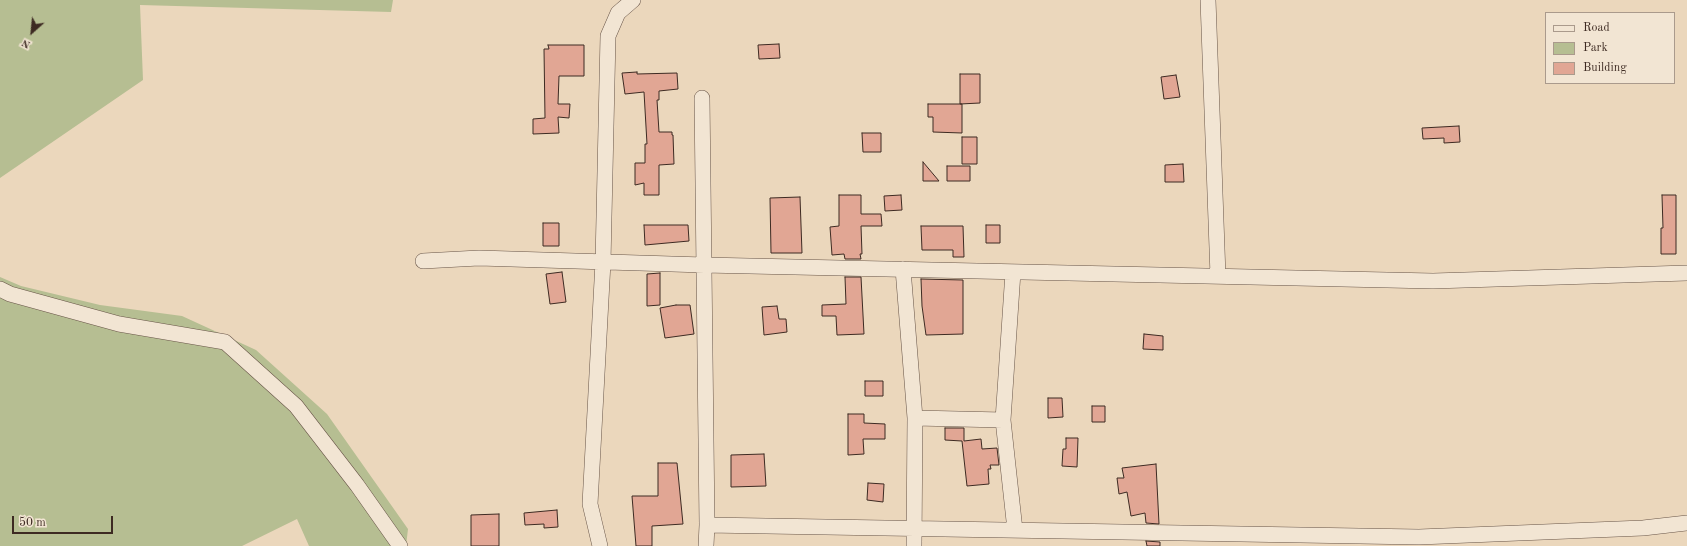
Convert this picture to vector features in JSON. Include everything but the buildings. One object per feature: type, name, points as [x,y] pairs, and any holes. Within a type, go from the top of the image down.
[{"type":"street","points":[[600,546],[590,504],[603,262],[608,36],[618,13],[632,0]]},
{"type":"street","points":[[1208,0],[1218,276]]},
{"type":"street","points":[[702,98],[706,546]]},
{"type":"street","points":[[423,261],[479,258],[704,265],[1433,281],[1687,273]]},
{"type":"street","points":[[903,269],[916,418],[914,546]]},
{"type":"street","points":[[1013,272],[1003,420],[1015,530]]},
{"type":"street","points":[[0,289],[10,294],[119,324],[225,342],[296,406],[357,485],[400,546]]},
{"type":"street","points":[[916,418],[1003,420]]},
{"type":"street","points":[[707,524],[1419,537],[1643,528],[1687,523]]},
{"type":"street","points":[[1196,533],[1204,546]]},
{"type":"green space","points":[[0,0],[393,0],[391,12],[140,5],[143,80],[0,178]]},
{"type":"green space","points":[[0,277],[21,286],[100,305],[182,316],[256,350],[327,414],[408,529],[406,546],[309,546],[297,519],[242,546],[0,546]]}]
